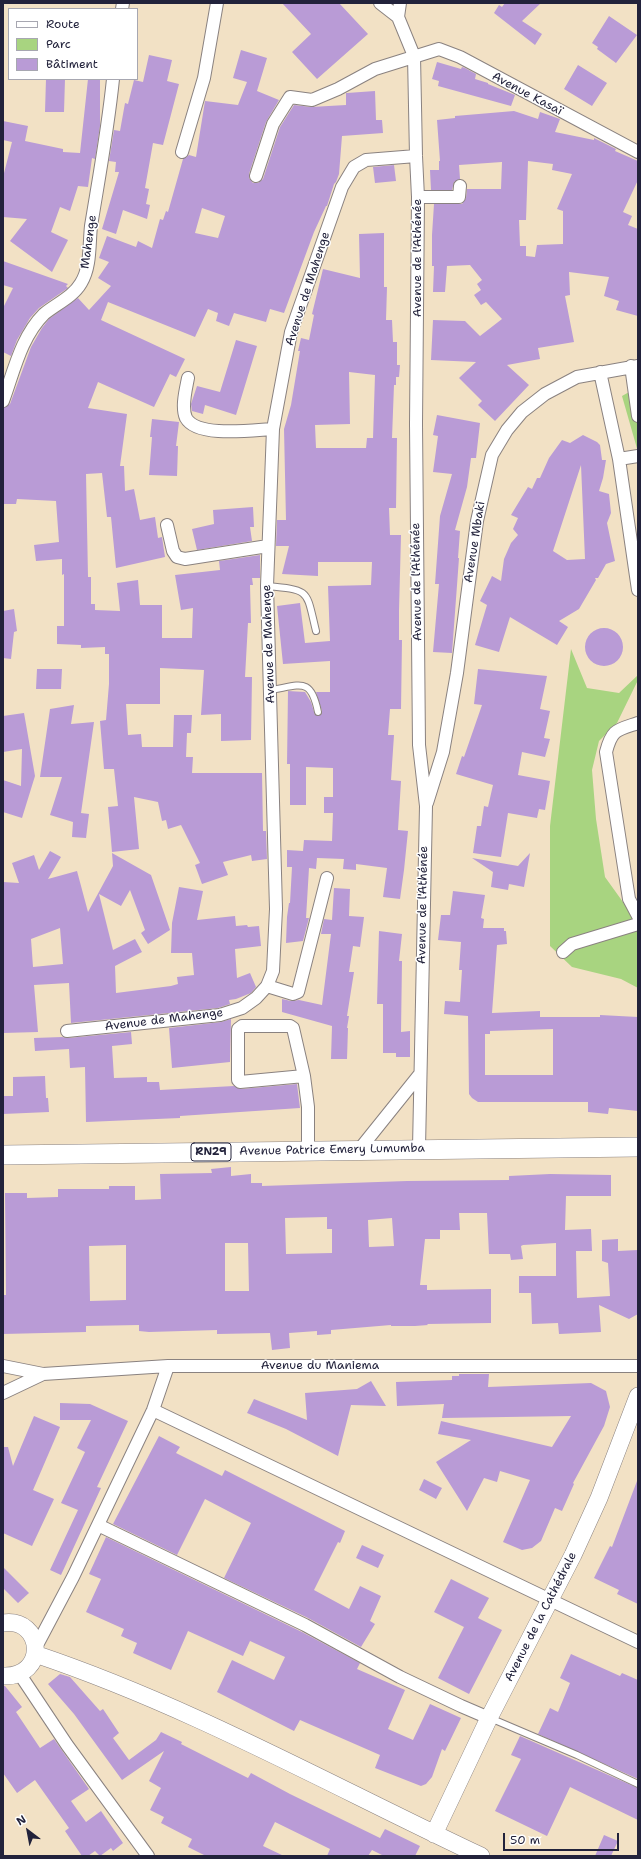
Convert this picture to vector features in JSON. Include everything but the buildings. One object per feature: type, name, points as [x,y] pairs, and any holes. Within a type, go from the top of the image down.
[{"type":"main road","name":"Avenue Patrice Emery Lumumba","points":[[3,1155],[419,1148],[638,1147]]},
{"type":"street","points":[[182,152],[204,78],[217,3]]},
{"type":"street","points":[[380,3],[398,17],[400,3]]},
{"type":"street","name":"Avenue de l'Athénée","points":[[398,17],[414,56],[418,197],[416,424],[417,612],[419,745],[426,806],[419,1148]]},
{"type":"street","name":"Avenue Kasaï","points":[[256,176],[272,124],[290,98],[312,100],[338,89],[375,69],[439,49],[460,57],[638,152]]},
{"type":"street","name":"Mahenge","points":[[3,401],[26,338],[45,314],[60,304],[81,283],[86,271],[93,214],[109,123],[113,80]]},
{"type":"street","name":"Avenue de Mahenge","points":[[66,1031],[220,1015],[242,1008],[256,998],[267,986],[273,971],[276,909],[267,586],[273,429],[291,332],[342,187],[354,167],[366,160],[416,156]]},
{"type":"street","points":[[418,197],[459,197],[460,186]]},
{"type":"street","points":[[635,366],[638,416]]},
{"type":"street","name":"Avenue Mbaki","points":[[426,806],[444,752],[457,673],[477,521],[492,455],[507,430],[522,412],[545,394],[577,377],[635,366]]},
{"type":"street","points":[[600,372],[619,459],[636,560],[638,590]]},
{"type":"street","points":[[188,378],[184,409],[186,418],[194,426],[220,432],[273,429]]},
{"type":"street","points":[[619,459],[638,456]]},
{"type":"street","points":[[167,524],[173,552],[177,557],[185,559],[268,546]]},
{"type":"street","points":[[638,723],[616,731],[609,741],[606,752],[633,901],[638,916]]},
{"type":"street","points":[[267,986],[293,994],[298,992],[328,878]]},
{"type":"street","points":[[562,952],[572,944],[585,939],[638,924]]},
{"type":"street","points":[[304,1076],[240,1082],[238,1080],[238,1029],[242,1026],[290,1026],[293,1028],[304,1076],[308,1107],[308,1151]]},
{"type":"street","points":[[359,1150],[420,1074]]},
{"type":"street","name":"Avenue du Maniema","points":[[3,1366],[43,1374],[168,1366],[638,1366]]},
{"type":"street","points":[[148,1856],[66,1745],[11,1675],[29,1667],[35,1650],[73,1577],[153,1410],[168,1366]]},
{"type":"street","points":[[3,1393],[43,1374]]},
{"type":"street","name":"Avenue de la Cathédrale","points":[[434,1834],[489,1718],[574,1555],[599,1498],[638,1396]]},
{"type":"street","points":[[153,1410],[638,1642]]},
{"type":"street","points":[[98,1525],[311,1628],[400,1677],[489,1718]]},
{"type":"street","points":[[3,1623],[13,1623],[22,1626],[29,1631],[35,1650],[178,1711],[270,1753],[481,1856]]},
{"type":"lane","points":[[392,3],[398,17]]},
{"type":"lane","points":[[267,586],[296,589],[302,592],[308,598],[316,631]]},
{"type":"lane","points":[[271,690],[302,685],[309,689],[315,696],[318,712]]},
{"type":"lane","points":[[489,1718],[578,1755],[638,1784]]},
{"type":"green space","points":[[638,387],[638,452],[622,396]]},
{"type":"green space","points":[[571,649],[587,688],[619,693],[638,675],[638,680],[617,723],[599,741],[592,770],[596,819],[605,877],[638,923],[638,988],[621,979],[572,967],[550,946],[550,826]]}]
